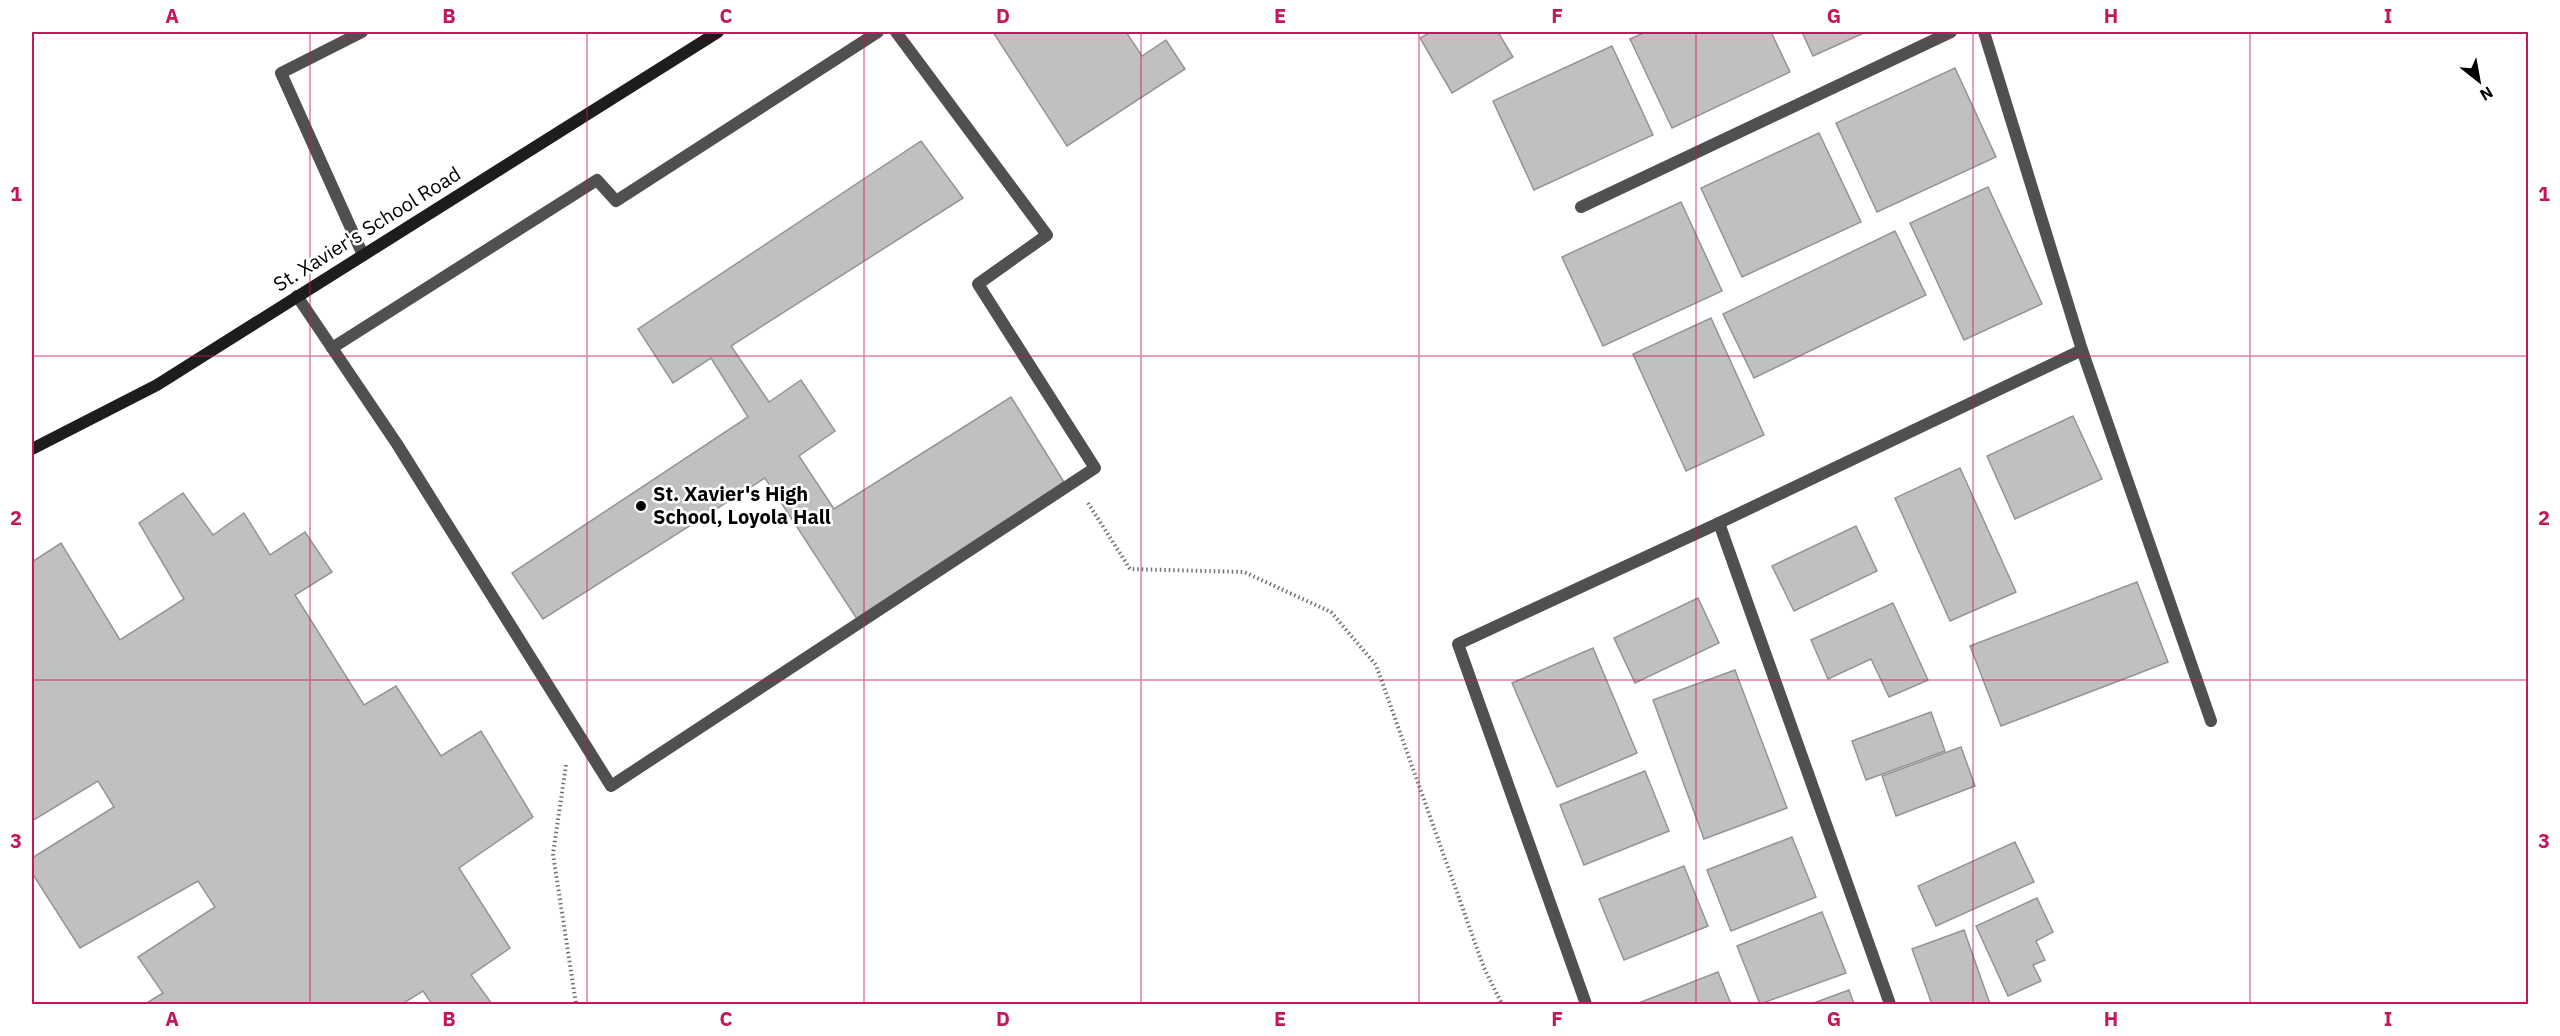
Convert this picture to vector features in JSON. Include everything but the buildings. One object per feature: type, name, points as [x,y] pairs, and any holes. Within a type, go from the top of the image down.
[{"type":"street","points":[[362,32],[281,73],[363,255]]},
{"type":"street","name":"St. Xavier's School Road","points":[[32,449],[157,385],[718,32]]},
{"type":"street","points":[[332,348],[597,180],[616,201],[878,32]]},
{"type":"street","points":[[297,296],[397,444],[611,786],[1095,468],[978,284],[1047,235],[896,32]]},
{"type":"street","points":[[1581,207],[1950,32]]},
{"type":"street","points":[[1984,32],[2082,350],[2211,721]]},
{"type":"street","points":[[1586,1005],[1458,644],[1719,524],[2082,350]]},
{"type":"street","points":[[1719,524],[1890,1005]]},
{"type":"path","points":[[1076,482],[1130,569],[1244,572],[1331,612],[1376,665],[1484,969],[1502,1005]]},
{"type":"path","points":[[572,723],[553,854],[576,1005]]},
{"type":"place","name":"St. Xavier's High School, Loyola Hall","points":[[641,506]]}]
